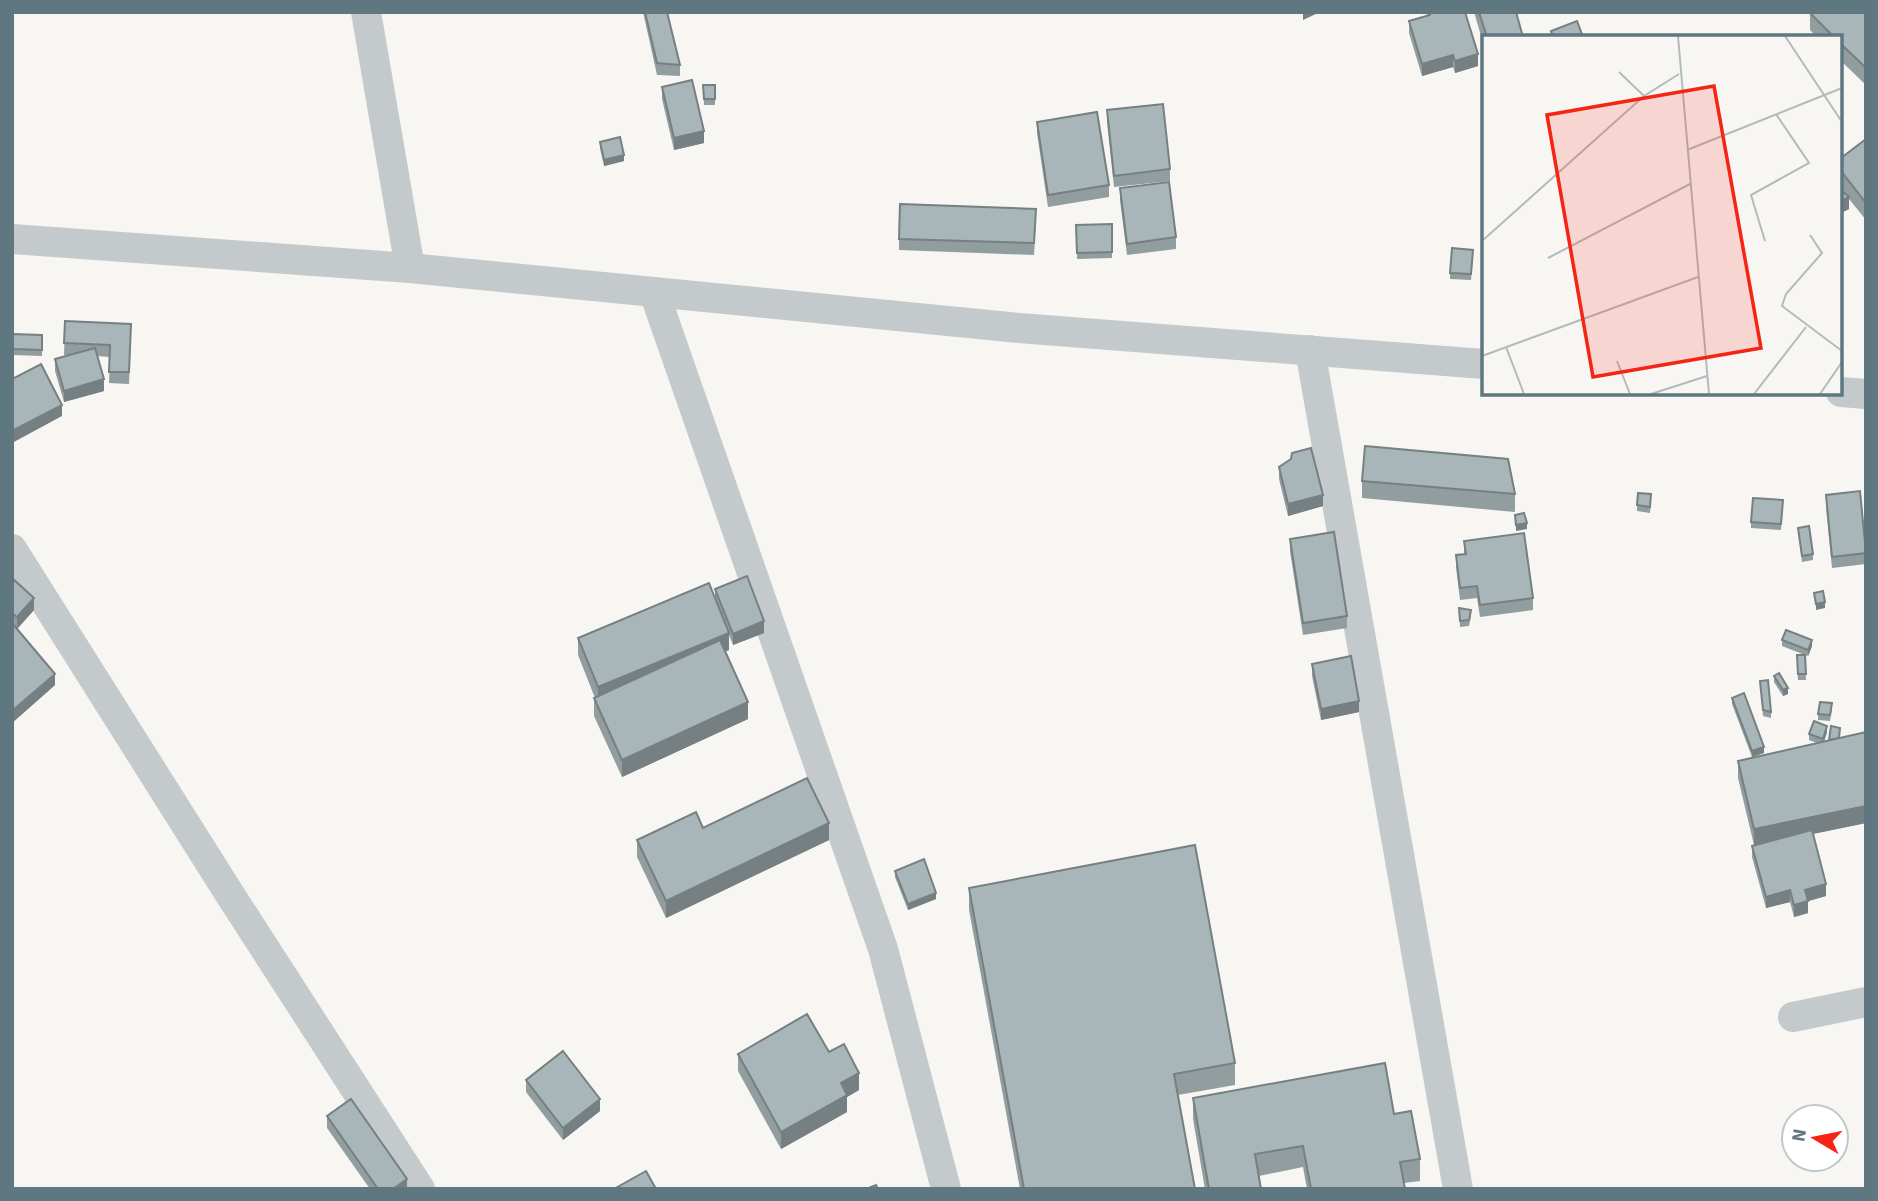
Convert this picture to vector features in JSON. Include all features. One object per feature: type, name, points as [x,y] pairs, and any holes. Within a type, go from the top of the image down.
[{"type":"street","points":[[366,12],[410,268]]},
{"type":"street","points":[[12,240],[410,268],[1020,328],[1482,364]]},
{"type":"street","points":[[653,292],[883,949],[946,1189]]},
{"type":"street","points":[[1310,350],[1458,1189]]},
{"type":"street","points":[[1843,392],[1866,394]]},
{"type":"street","points":[[12,549],[419,1189]]},
{"type":"street","points":[[1793,1017],[1866,1002]]},
{"type":"building","points":[[645,12],[667,12],[680,65],[657,63]]},
{"type":"building","points":[[1430,12],[1465,12],[1478,54],[1455,61],[1453,55],[1422,64],[1409,21],[1430,15]]},
{"type":"building","points":[[1479,12],[1516,12],[1522,35],[1486,35]]},
{"type":"building","points":[[1866,12],[1866,68],[1843,46],[1843,35],[1832,35],[1810,13]]},
{"type":"building","points":[[1577,21],[1582,35],[1552,35],[1551,31]]},
{"type":"building","points":[[692,80],[704,131],[674,138],[662,87]]},
{"type":"building","points":[[703,85],[715,85],[715,99],[704,99]]},
{"type":"building","points":[[1163,104],[1170,169],[1114,176],[1107,110]]},
{"type":"building","points":[[1097,112],[1109,185],[1048,195],[1037,122]]},
{"type":"building","points":[[620,137],[624,155],[604,160],[600,142]]},
{"type":"building","points":[[1866,139],[1866,203],[1843,174],[1843,156]]},
{"type":"building","points":[[1169,182],[1176,237],[1127,244],[1120,188]]},
{"type":"building","points":[[900,204],[1036,209],[1034,243],[899,239]]},
{"type":"building","points":[[1112,224],[1112,252],[1077,253],[1076,225]]},
{"type":"building","points":[[1452,248],[1473,250],[1471,274],[1450,273]]},
{"type":"building","points":[[65,321],[131,324],[129,372],[109,372],[110,345],[64,343]]},
{"type":"building","points":[[12,334],[42,335],[42,350],[12,349]]},
{"type":"building","points":[[95,348],[104,379],[64,391],[55,359]]},
{"type":"building","points":[[41,364],[62,405],[12,431],[12,379]]},
{"type":"building","points":[[1365,446],[1508,459],[1515,494],[1362,481]]},
{"type":"building","points":[[1311,448],[1323,495],[1288,504],[1279,467],[1291,459],[1292,453]]},
{"type":"building","points":[[1860,491],[1866,553],[1832,557],[1826,495]]},
{"type":"building","points":[[1638,493],[1651,494],[1650,507],[1637,505]]},
{"type":"building","points":[[1753,498],[1783,500],[1781,524],[1751,522]]},
{"type":"building","points":[[1524,513],[1527,523],[1516,525],[1515,515]]},
{"type":"building","points":[[1809,526],[1813,554],[1802,556],[1798,528]]},
{"type":"building","points":[[1334,532],[1347,616],[1303,623],[1290,539]]},
{"type":"building","points":[[1524,533],[1533,598],[1480,605],[1477,586],[1460,588],[1456,555],[1466,554],[1464,541]]},
{"type":"building","points":[[747,576],[764,621],[733,634],[715,589]]},
{"type":"building","points":[[12,578],[34,598],[17,617],[12,613]]},
{"type":"building","points":[[709,583],[729,633],[598,687],[578,638]]},
{"type":"building","points":[[1823,591],[1825,602],[1816,604],[1814,593]]},
{"type":"building","points":[[1459,608],[1471,610],[1469,620],[1460,621]]},
{"type":"building","points":[[12,623],[55,674],[12,711]]},
{"type":"building","points":[[1786,630],[1812,640],[1808,650],[1782,640]]},
{"type":"building","points":[[720,640],[748,702],[622,760],[594,698]]},
{"type":"building","points":[[1797,655],[1805,655],[1806,674],[1798,674]]},
{"type":"building","points":[[1351,656],[1359,701],[1321,709],[1312,664]]},
{"type":"building","points":[[1779,673],[1788,688],[1783,690],[1774,676]]},
{"type":"building","points":[[1768,680],[1771,712],[1763,710],[1760,681]]},
{"type":"building","points":[[1744,693],[1764,747],[1752,751],[1732,698]]},
{"type":"building","points":[[1820,702],[1832,703],[1830,715],[1818,714]]},
{"type":"building","points":[[1814,721],[1827,726],[1823,739],[1809,734]]},
{"type":"building","points":[[1831,726],[1840,728],[1839,738],[1829,740]]},
{"type":"building","points":[[1866,732],[1866,806],[1754,829],[1738,761]]},
{"type":"building","points":[[807,778],[829,823],[666,901],[637,840],[696,812],[703,828]]},
{"type":"building","points":[[1812,830],[1826,884],[1805,890],[1808,901],[1794,905],[1790,890],[1766,897],[1752,846]]},
{"type":"building","points":[[1195,845],[1235,1063],[1174,1074],[1195,1189],[1024,1189],[969,888]]},
{"type":"building","points":[[924,859],[936,893],[908,904],[895,871]]},
{"type":"building","points":[[807,1014],[829,1052],[844,1044],[859,1073],[841,1083],[847,1095],[781,1132],[738,1054]]},
{"type":"building","points":[[563,1051],[600,1099],[563,1128],[526,1080]]},
{"type":"building","points":[[1385,1063],[1394,1114],[1411,1111],[1420,1159],[1400,1162],[1405,1189],[1311,1189],[1303,1146],[1255,1154],[1261,1189],[1209,1189],[1193,1098]]},
{"type":"building","points":[[351,1099],[407,1179],[393,1189],[378,1189],[327,1116]]},
{"type":"building","points":[[646,1171],[656,1189],[614,1189]]}]
